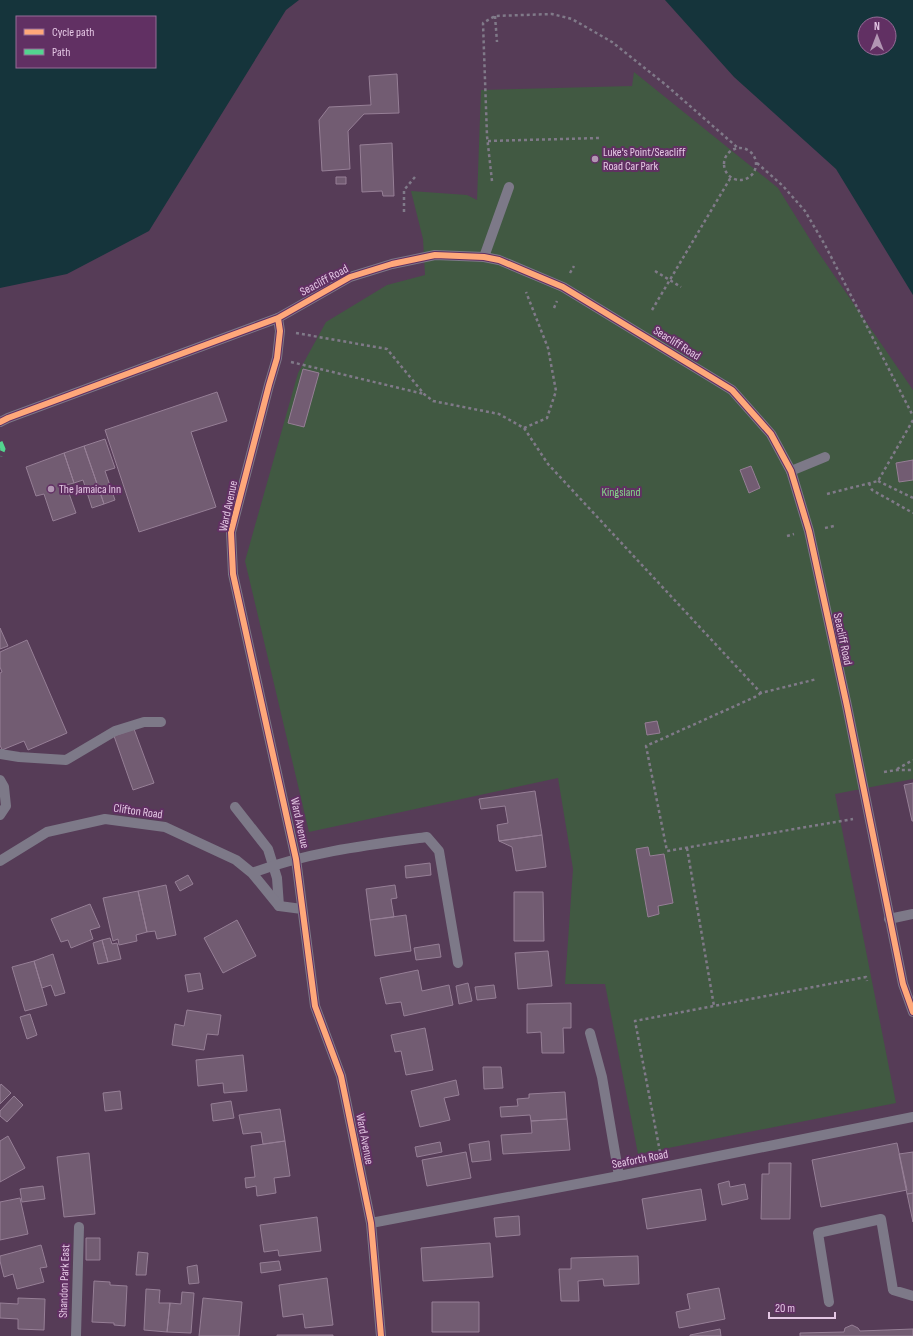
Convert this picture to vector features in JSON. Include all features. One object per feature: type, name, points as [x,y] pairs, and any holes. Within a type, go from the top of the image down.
[{"type":"street","points":[[484,257],[509,187]]},
{"type":"street","name":"Seacliff Road","points":[[0,422],[278,318],[350,277],[392,264],[435,255],[484,257],[499,260],[564,286],[732,390],[771,434],[792,471],[812,545],[903,984],[910,996],[913,1012]]},
{"type":"street","name":"Ward Avenue","points":[[278,318],[280,331],[277,358],[231,532],[233,574],[296,859],[315,1006],[341,1076],[371,1223],[381,1336]]},
{"type":"street","points":[[792,471],[825,457]]},
{"type":"street","points":[[0,754],[19,758],[66,760],[115,731],[144,722],[161,722]]},
{"type":"street","points":[[0,780],[4,787],[6,806],[0,815]]},
{"type":"street","points":[[235,807],[268,849],[277,878],[279,906],[302,909]]},
{"type":"street","name":"Clifton Road","points":[[0,861],[47,832],[105,819],[165,827],[236,860],[252,873],[279,906]]},
{"type":"street","points":[[252,873],[296,859],[355,847],[427,837],[439,851],[458,963]]},
{"type":"street","points":[[889,919],[913,914]]},
{"type":"street","points":[[590,1033],[602,1077],[619,1176]]},
{"type":"street","name":"Seaforth Road","points":[[371,1223],[619,1176],[913,1117]]},
{"type":"street","points":[[829,1302],[818,1233],[881,1219],[893,1290],[913,1296]]},
{"type":"street","name":"Shandon Park East","points":[[76,1336],[79,1227]]},
{"type":"path","points":[[492,181],[488,141],[482,23],[495,16],[552,14],[572,19],[612,42],[666,85],[738,148]]},
{"type":"path","points":[[495,16],[497,42]]},
{"type":"path","points":[[488,141],[599,138]]},
{"type":"path","points":[[756,163],[753,174],[749,178],[738,180],[731,177],[725,171],[724,161],[729,152],[738,148],[748,149],[752,153],[756,163],[783,186],[805,211],[825,245],[913,416]]},
{"type":"path","points":[[404,212],[404,190],[415,177]]},
{"type":"path","points":[[652,310],[731,177]]},
{"type":"path","points":[[655,272],[681,286]]},
{"type":"path","points":[[524,428],[547,418],[556,391],[548,348],[526,292]]},
{"type":"path","points":[[280,331],[387,349],[424,394],[433,400],[499,414],[524,428],[548,464],[761,693]]},
{"type":"path","points":[[277,358],[424,394]]},
{"type":"path","points":[[878,481],[913,420]]},
{"type":"path","points":[[827,494],[878,481],[913,498]]},
{"type":"path","points":[[869,483],[872,490],[913,513]]},
{"type":"path","points":[[817,679],[761,693],[646,746],[667,851],[869,816]]},
{"type":"path","points":[[897,770],[913,760]]},
{"type":"path","points":[[884,772],[913,770]]},
{"type":"path","points":[[687,848],[714,1006]]},
{"type":"path","points":[[663,1167],[636,1021],[714,1006],[807,991],[866,977],[867,981]]},
{"type":"green space","name":"Kingsland","points":[[634,72],[778,188],[816,249],[913,390],[913,779],[835,794],[896,1103],[638,1154],[605,984],[565,984],[573,869],[558,778],[309,832],[245,561],[298,373],[326,322],[387,285],[425,275],[423,239],[411,191],[467,195],[477,200],[481,90],[632,86]]},
{"type":"shaded area","points":[[0,0],[299,0],[286,10],[149,231],[67,274],[0,288]]},
{"type":"shaded area","points":[[665,0],[913,0],[913,295],[836,169],[734,77]]},
{"type":"building","points":[[397,74],[399,113],[364,114],[348,131],[350,169],[322,171],[319,120],[329,107],[371,105],[369,76]]},
{"type":"building","points":[[392,143],[394,196],[383,196],[382,191],[362,192],[360,145]]},
{"type":"building","points":[[336,177],[346,177],[346,184],[336,184]]},
{"type":"building","points":[[303,369],[319,373],[304,427],[288,423]]},
{"type":"building","points":[[217,392],[227,421],[191,432],[216,507],[139,532],[105,430]]},
{"type":"building","points":[[105,439],[115,468],[105,471],[115,500],[104,504],[84,446]]},
{"type":"building","points":[[84,446],[104,504],[92,508],[83,480],[74,483],[64,453]]},
{"type":"building","name":"The Jamaica Inn","points":[[64,453],[74,483],[66,485],[76,513],[53,521],[44,494],[36,496],[26,467]]},
{"type":"building","points":[[913,460],[913,480],[899,482],[896,463]]},
{"type":"building","points":[[751,466],[760,488],[749,493],[740,470]]},
{"type":"building","points":[[0,628],[8,646],[0,649]]},
{"type":"building","points":[[27,640],[67,733],[28,750],[24,741],[2,750],[0,745],[0,673],[2,672],[0,667],[0,652]]},
{"type":"building","points":[[657,721],[660,733],[647,735],[645,723]]},
{"type":"building","points":[[134,729],[154,783],[133,790],[114,736]]},
{"type":"building","points":[[913,783],[913,821],[912,821],[904,785]]},
{"type":"building","points":[[535,791],[542,835],[499,841],[497,825],[508,823],[505,806],[481,809],[479,799]]},
{"type":"building","points":[[542,835],[546,867],[516,871],[512,847],[499,841]]},
{"type":"building","points":[[648,847],[650,856],[664,854],[673,903],[658,906],[659,914],[648,917],[636,849]]},
{"type":"building","points":[[430,863],[431,875],[406,878],[405,866]]},
{"type":"building","points":[[188,875],[193,884],[180,891],[175,882]]},
{"type":"building","points":[[166,885],[176,935],[157,939],[155,931],[147,932],[138,891]]},
{"type":"building","points":[[395,885],[397,898],[391,899],[394,917],[370,920],[366,889]]},
{"type":"building","points":[[138,891],[147,932],[136,935],[137,941],[119,945],[118,939],[113,941],[103,898]]},
{"type":"building","points":[[514,892],[543,892],[544,941],[514,941]]},
{"type":"building","points":[[90,904],[100,927],[90,930],[93,939],[71,948],[68,940],[61,942],[51,919]]},
{"type":"building","points":[[406,915],[411,951],[375,956],[370,920]]},
{"type":"building","points":[[237,920],[256,956],[223,973],[204,938]]},
{"type":"building","points":[[110,938],[112,944],[117,943],[121,959],[108,962],[102,940]]},
{"type":"building","points":[[102,940],[108,962],[98,964],[93,943]]},
{"type":"building","points":[[439,944],[441,957],[416,960],[414,948]]},
{"type":"building","points":[[548,951],[552,986],[518,989],[515,953]]},
{"type":"building","points":[[53,954],[65,993],[55,996],[51,985],[42,988],[34,961]]},
{"type":"building","points":[[34,961],[47,1005],[25,1011],[12,967]]},
{"type":"building","points":[[418,970],[422,991],[449,985],[453,1005],[404,1016],[401,1002],[386,1004],[380,978]]},
{"type":"building","points":[[200,973],[203,989],[188,992],[185,975]]},
{"type":"building","points":[[468,983],[472,1001],[459,1004],[456,986]]},
{"type":"building","points":[[494,985],[496,998],[477,1000],[475,987]]},
{"type":"building","points":[[571,1003],[571,1028],[563,1028],[564,1053],[542,1053],[541,1032],[527,1033],[527,1004]]},
{"type":"building","points":[[187,1010],[221,1015],[218,1035],[207,1034],[204,1050],[172,1045],[175,1024],[184,1026]]},
{"type":"building","points":[[30,1014],[37,1035],[27,1039],[20,1017]]},
{"type":"building","points":[[425,1028],[433,1070],[406,1075],[401,1051],[395,1052],[391,1035]]},
{"type":"building","points":[[243,1055],[247,1091],[224,1093],[223,1083],[198,1086],[196,1060]]},
{"type":"building","points":[[483,1067],[501,1067],[503,1088],[484,1089]]},
{"type":"building","points":[[456,1080],[459,1095],[444,1098],[450,1120],[420,1127],[411,1091]]},
{"type":"building","points":[[1,1084],[11,1093],[0,1104],[0,1086]]},
{"type":"building","points":[[120,1091],[122,1109],[105,1111],[103,1093]]},
{"type":"building","points":[[565,1092],[567,1119],[531,1121],[530,1115],[501,1117],[500,1107],[518,1106],[517,1099],[529,1098],[529,1094]]},
{"type":"building","points":[[14,1096],[23,1105],[7,1122],[0,1116],[0,1111]]},
{"type":"building","points":[[231,1101],[234,1118],[213,1121],[211,1104]]},
{"type":"building","points":[[280,1109],[285,1141],[263,1144],[261,1132],[243,1134],[239,1115]]},
{"type":"building","points":[[567,1119],[570,1150],[503,1154],[501,1135],[532,1133],[531,1121]]},
{"type":"building","points":[[8,1136],[25,1168],[0,1182],[0,1141]]},
{"type":"building","points":[[285,1141],[290,1176],[274,1178],[276,1193],[257,1196],[256,1186],[246,1188],[245,1178],[255,1177],[251,1146]]},
{"type":"building","points":[[489,1141],[491,1160],[472,1162],[469,1144]]},
{"type":"building","points":[[440,1142],[442,1152],[417,1157],[415,1147]]},
{"type":"building","points":[[897,1143],[907,1190],[821,1207],[812,1160]]},
{"type":"building","points":[[466,1152],[471,1178],[427,1186],[422,1160]]},
{"type":"building","points":[[913,1152],[913,1193],[907,1194],[899,1154]]},
{"type":"building","points":[[89,1153],[95,1214],[64,1217],[57,1157]]},
{"type":"building","points":[[769,1163],[791,1163],[790,1219],[761,1219],[762,1174],[769,1174]]},
{"type":"building","points":[[729,1181],[730,1187],[745,1184],[748,1199],[722,1205],[718,1184]]},
{"type":"building","points":[[43,1186],[45,1199],[22,1202],[20,1189]]},
{"type":"building","points":[[701,1189],[706,1220],[647,1229],[642,1199]]},
{"type":"building","points":[[913,1193],[913,1222],[907,1194]]},
{"type":"building","points":[[20,1198],[28,1234],[0,1240],[0,1202]]},
{"type":"building","points":[[519,1216],[520,1235],[496,1237],[494,1218]]},
{"type":"building","points":[[317,1217],[321,1251],[279,1256],[278,1250],[264,1252],[260,1225]]},
{"type":"building","points":[[86,1238],[100,1238],[100,1260],[86,1260]]},
{"type":"building","points":[[490,1243],[493,1277],[423,1281],[421,1248]]},
{"type":"building","points":[[41,1245],[47,1267],[40,1268],[44,1282],[17,1289],[13,1274],[4,1277],[0,1256]]},
{"type":"building","points":[[138,1252],[148,1253],[146,1275],[136,1275]]},
{"type":"building","points":[[638,1256],[639,1284],[604,1286],[603,1279],[578,1281],[579,1301],[561,1301],[559,1269],[571,1269],[571,1258]]},
{"type":"building","points":[[279,1261],[281,1270],[261,1273],[260,1263]]},
{"type":"building","points":[[197,1265],[199,1283],[189,1284],[187,1267]]},
{"type":"building","points":[[327,1278],[333,1325],[305,1328],[303,1314],[283,1317],[279,1285]]},
{"type":"building","points":[[94,1281],[110,1282],[110,1285],[127,1286],[125,1326],[114,1325],[114,1323],[92,1322]]},
{"type":"building","points":[[719,1288],[725,1319],[679,1328],[676,1312],[690,1309],[687,1294]]},
{"type":"building","points":[[146,1289],[160,1290],[159,1303],[170,1303],[167,1332],[144,1330]]},
{"type":"building","points":[[182,1292],[194,1293],[191,1333],[167,1332],[170,1303],[181,1304]]},
{"type":"building","points":[[18,1298],[45,1299],[44,1330],[18,1329],[18,1319],[0,1318],[0,1303],[18,1304]]},
{"type":"building","points":[[203,1298],[242,1302],[239,1336],[199,1336]]},
{"type":"building","points":[[432,1302],[479,1302],[479,1332],[432,1332]]},
{"type":"building","points":[[852,1325],[860,1331],[913,1329],[913,1336],[800,1336],[800,1333],[844,1332],[845,1328]]},
{"type":"building","points":[[720,1329],[721,1336],[690,1336],[690,1335]]},
{"type":"building","points":[[333,1335],[333,1336],[277,1336]]},
{"type":"marked path","points":[[0,442],[3,449],[0,456]]},
{"type":"cycle path","points":[[0,422],[278,318],[350,277],[392,264],[435,255],[484,257],[499,260],[563,287],[732,390],[771,434],[791,471],[809,531],[847,706],[903,984],[913,1012]]},
{"type":"cycle path","points":[[278,318],[280,331],[277,358],[231,532],[233,574],[296,859],[315,1006],[341,1076],[371,1223],[381,1336]]},
{"type":"place","name":"Luke's Point/Seacliff Road Car Park","points":[[595,159]]},
{"type":"place","name":"The Jamaica Inn","points":[[51,489]]}]
